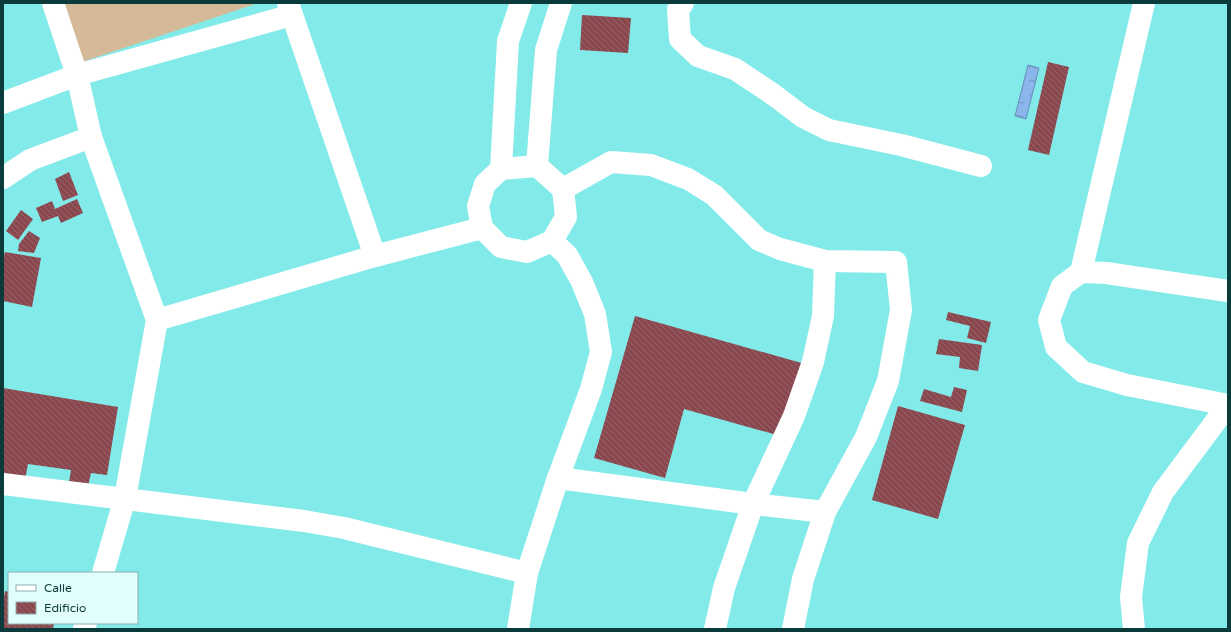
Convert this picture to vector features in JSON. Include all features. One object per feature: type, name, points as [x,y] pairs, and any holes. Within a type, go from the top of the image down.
[{"type":"street","points":[[53,3],[77,75],[90,137],[157,320],[125,498],[103,572]]},
{"type":"street","points":[[501,169],[508,42],[521,3]]},
{"type":"street","points":[[537,166],[546,50],[561,3]]},
{"type":"street","points":[[683,3],[678,10],[680,39],[698,56],[735,69],[774,95],[803,118],[830,130],[901,145],[981,166]]},
{"type":"street","points":[[1081,272],[1144,3]]},
{"type":"street","points":[[3,104],[77,75],[290,9],[375,256]]},
{"type":"street","points":[[3,178],[30,160],[90,137]]},
{"type":"street","points":[[563,189],[611,162],[651,165],[688,179],[714,195],[759,240],[780,249],[825,261],[896,262],[901,310],[888,381],[866,437],[825,512],[803,579],[792,629]]},
{"type":"street","points":[[537,166],[563,189],[566,217],[552,241],[528,252],[501,247],[482,228],[478,206],[485,184],[501,169],[537,166]]},
{"type":"street","points":[[157,320],[375,256],[482,228]]},
{"type":"street","points":[[518,629],[527,574],[558,478],[591,389],[601,352],[595,314],[582,282],[568,255],[552,241]]},
{"type":"street","points":[[715,629],[724,588],[753,504],[794,416],[813,362],[823,316],[825,261]]},
{"type":"street","points":[[1134,629],[1131,597],[1138,543],[1163,492],[1228,405],[1127,386],[1084,372],[1056,347],[1049,320],[1062,286],[1081,272],[1106,272],[1228,291]]},
{"type":"street","points":[[558,478],[825,512]]},
{"type":"street","points":[[3,484],[304,521],[344,528],[527,574]]},
{"type":"shaded area","points":[[63,3],[258,3],[82,62]]},
{"type":"water","points":[[1028,65],[1039,68],[1026,119],[1015,116]]},
{"type":"building","points":[[582,15],[631,18],[628,53],[580,50]]},
{"type":"building","points":[[1048,62],[1069,67],[1049,155],[1028,150]]},
{"type":"building","points":[[69,172],[78,195],[63,201],[55,179]]},
{"type":"building","points":[[77,199],[83,213],[61,223],[58,216],[42,222],[36,208],[52,201],[55,209]]},
{"type":"building","points":[[21,210],[33,219],[18,240],[6,231]]},
{"type":"building","points":[[29,231],[40,238],[34,253],[18,251],[19,244]]},
{"type":"building","points":[[5,252],[41,258],[32,307],[3,301],[3,260]]},
{"type":"building","points":[[948,312],[991,322],[986,343],[967,338],[970,326],[946,320]]},
{"type":"building","points":[[635,316],[805,364],[784,437],[684,409],[665,478],[594,458]]},
{"type":"building","points":[[939,339],[982,345],[978,371],[959,368],[960,357],[936,354]]},
{"type":"building","points":[[954,387],[967,390],[962,412],[920,401],[924,389],[951,397]]},
{"type":"building","points":[[3,388],[118,407],[107,475],[91,473],[88,486],[69,482],[71,470],[28,464],[25,480],[3,476]]},
{"type":"building","points":[[898,406],[965,425],[938,519],[872,500]]},
{"type":"building","points":[[5,591],[8,592],[8,624],[54,624],[53,629],[3,629],[3,604]]}]
